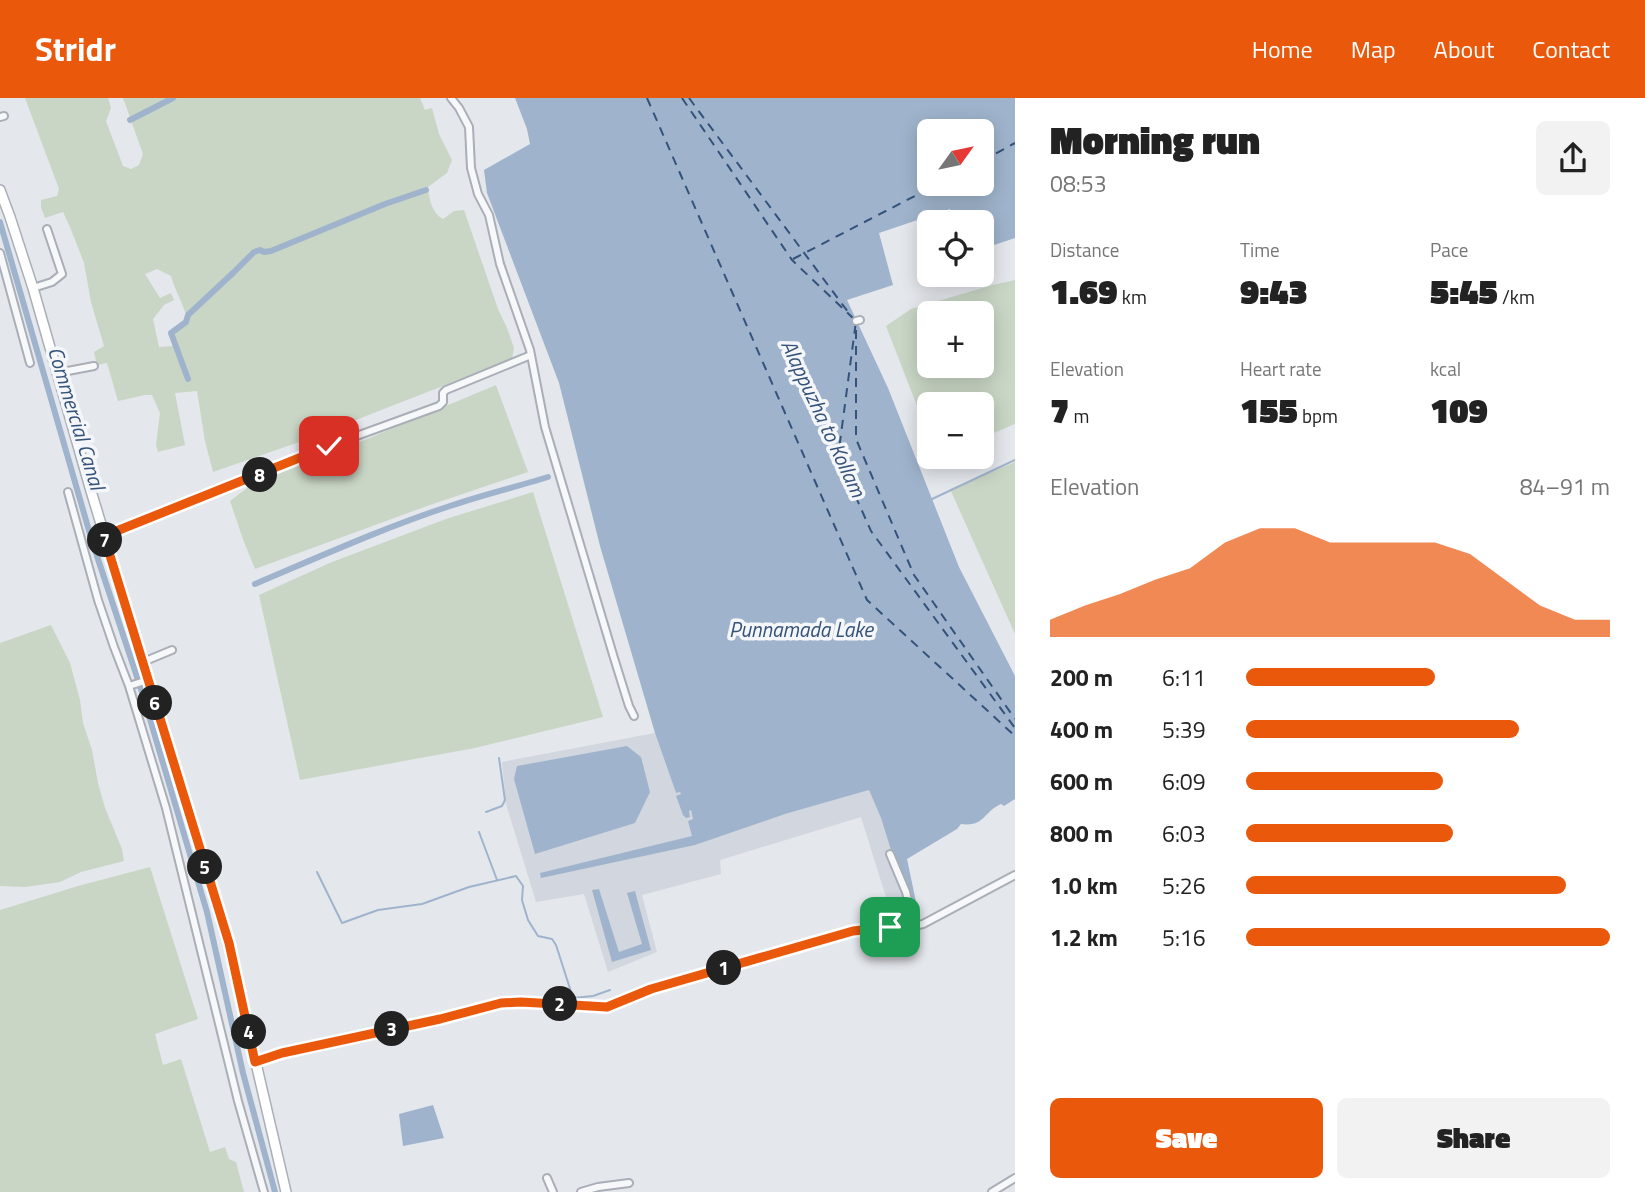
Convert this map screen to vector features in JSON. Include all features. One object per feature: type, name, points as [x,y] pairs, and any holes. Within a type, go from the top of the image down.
[{"type":"main road","points":[[0,190],[33,288],[143,662],[146,680],[229,943],[286,1192]]},
{"type":"street","points":[[451,98],[469,127],[471,168],[478,194],[489,215],[500,264],[531,355],[545,427],[634,716]]},
{"type":"street","points":[[33,288],[52,282],[62,274],[47,229]]},
{"type":"street","points":[[0,253],[30,363]]},
{"type":"street","points":[[104,536],[329,446],[439,406],[446,390],[531,355]]},
{"type":"street","points":[[57,373],[93,366]]},
{"type":"street","points":[[68,492],[98,600],[130,686],[166,808],[238,1101],[264,1192]]},
{"type":"street","points":[[143,662],[172,650]]},
{"type":"street","points":[[130,686],[146,680]]},
{"type":"street","points":[[890,854],[910,909]]},
{"type":"street","points":[[255,1062],[282,1053],[501,1003],[610,1006],[637,993],[853,931],[877,927],[914,927],[1015,875]]},
{"type":"street","points":[[547,1178],[553,1192]]},
{"type":"street","points":[[992,1192],[1015,1178]]},
{"type":"street","points":[[581,1192],[629,1183]]},
{"type":"shaded area","points":[[655,733],[676,793],[680,792],[691,810],[694,819],[688,820],[785,814],[869,790],[881,818],[907,902],[889,907],[861,817],[720,860],[721,874],[642,895],[657,952],[608,972],[584,894],[536,902],[506,804],[502,762]]},
{"type":"green space","points":[[25,98],[108,98],[111,108],[106,121],[123,166],[131,169],[139,165],[143,154],[123,98],[420,98],[425,110],[432,108],[439,134],[452,160],[447,173],[428,187],[432,205],[443,219],[454,211],[464,210],[514,348],[512,359],[302,441],[213,472],[197,391],[175,393],[185,445],[158,452],[156,445],[160,413],[152,395],[118,401],[107,363],[97,365],[94,352],[104,346],[91,302],[84,263],[63,212],[45,218],[41,207],[41,200],[57,196],[59,189]],"holes":[[[157,269],[171,276],[188,324],[169,333],[173,346],[159,347],[153,319],[164,305],[174,300],[171,293],[160,298],[145,274]]]},
{"type":"green space","points":[[1015,280],[1015,424],[994,433],[994,392],[917,392],[917,406],[886,326],[911,309],[917,307],[917,378],[994,378],[994,301],[938,301]]},
{"type":"green space","points":[[496,385],[528,472],[255,569],[230,501],[254,483]]},
{"type":"green space","points":[[1015,462],[1015,634],[950,489]]},
{"type":"green space","points":[[533,492],[603,717],[475,748],[300,780],[259,595],[332,562],[446,519]]},
{"type":"green space","points":[[51,625],[70,663],[98,783],[124,861],[81,872],[60,882],[25,887],[0,886],[0,643]]},
{"type":"green space","points":[[150,867],[198,1019],[155,1034],[163,1065],[181,1059],[210,1152],[225,1147],[229,1159],[236,1162],[244,1192],[0,1192],[0,910]]},
{"type":"water","name":"Punnamada Lake","points":[[515,98],[1015,98],[1015,238],[994,245],[994,210],[917,210],[917,220],[879,233],[893,285],[847,300],[888,388],[917,461],[917,469],[920,469],[959,567],[1015,676],[1015,799],[1004,806],[1001,804],[995,807],[975,823],[961,824],[907,859],[916,902],[907,902],[881,818],[869,790],[785,814],[695,845],[541,878],[540,873],[692,836],[688,821],[693,819],[691,810],[690,817],[683,815],[676,796],[681,794],[676,793],[655,733],[600,546],[559,383],[487,193],[484,170],[530,144]]},
{"type":"water","points":[[627,746],[641,757],[650,792],[635,823],[535,854],[514,779],[517,766]]},
{"type":"water","points":[[599,889],[619,952],[642,944],[627,893],[635,891],[651,950],[612,962],[592,890]]},
{"type":"water","points":[[433,1105],[444,1138],[403,1146],[399,1114]]},
{"type":"waterway","points":[[130,120],[173,98]]},
{"type":"waterway","points":[[188,379],[171,333],[186,322],[188,315],[254,252],[271,251],[426,190]]},
{"type":"waterway","name":"Commercial Canal","points":[[0,222],[92,541],[142,692],[207,912],[243,1073],[275,1192]]},
{"type":"waterway","points":[[930,500],[1015,460]]},
{"type":"waterway","points":[[255,584],[425,515],[548,477]]},
{"type":"waterway","points":[[486,812],[502,806],[505,800],[499,758]]},
{"type":"waterway","points":[[479,832],[497,880]]},
{"type":"waterway","points":[[317,872],[342,923],[378,910],[422,904],[469,887],[516,876],[523,886],[522,900],[528,920],[538,936],[552,939],[556,945],[573,998],[593,996],[610,990]]},
{"type":"ferry route","points":[[647,98],[867,600],[1015,736]]},
{"type":"ferry route","points":[[682,98],[792,260],[856,321],[838,457],[871,531],[1015,728]]},
{"type":"ferry route","points":[[689,98],[851,316]]},
{"type":"ferry route","points":[[994,154],[1015,143]]},
{"type":"ferry route","points":[[793,259],[917,195]]},
{"type":"ferry route","points":[[856,330],[856,439],[914,575],[1015,719]]},
{"type":"route","points":[[329,446],[104,536],[229,943],[255,1062],[282,1053],[501,1003],[610,1006],[637,993],[853,931],[890,927]]},
{"type":"water label","name":"Alappuzha to Kollam","points":[[824,418]]}]
